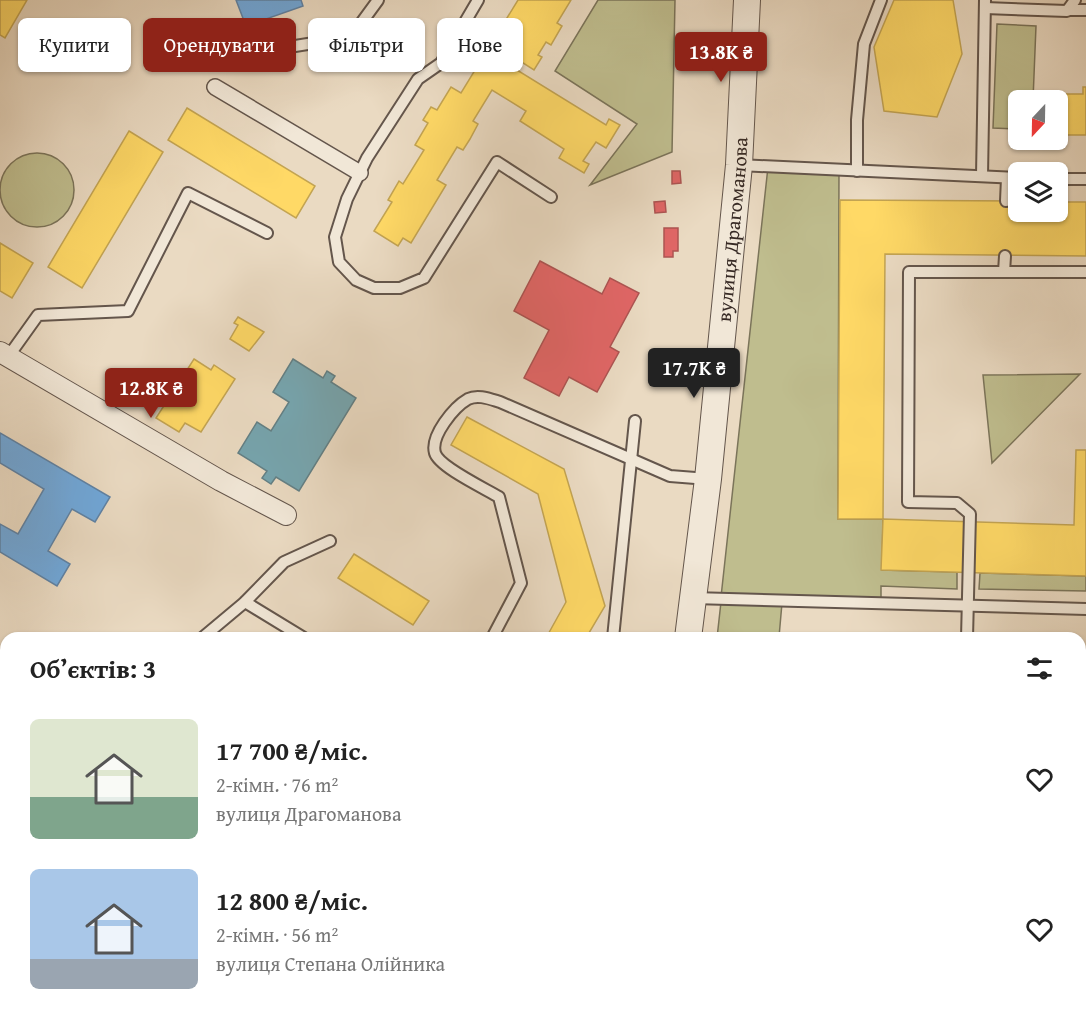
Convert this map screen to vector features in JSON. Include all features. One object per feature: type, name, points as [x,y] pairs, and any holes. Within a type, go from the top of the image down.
[{"type":"street","name":"вулиця Драгоманова","points":[[689,632],[708,479],[738,165],[747,0]]},
{"type":"street","points":[[215,87],[360,173]]},
{"type":"street","points":[[4,354],[221,482],[286,515]]},
{"type":"lane","points":[[296,46],[351,37],[378,0]]},
{"type":"lane","points":[[478,0],[441,63],[418,79],[360,173],[334,237],[339,262],[356,280],[374,288],[400,288],[424,278],[497,162],[551,197]]},
{"type":"lane","points":[[857,171],[856,120],[864,44],[881,0]]},
{"type":"lane","points":[[982,176],[985,4],[1072,5],[1086,10]]},
{"type":"lane","points":[[738,165],[1008,178]]},
{"type":"lane","points":[[1068,179],[1086,179]]},
{"type":"lane","points":[[4,354],[38,315],[128,311],[188,193],[267,233]]},
{"type":"lane","points":[[1006,201],[1008,194]]},
{"type":"lane","points":[[1004,272],[1005,256]]},
{"type":"lane","points":[[967,632],[970,514],[957,503],[908,502],[909,272],[1086,272]]},
{"type":"lane","points":[[495,632],[521,583],[499,497],[442,463],[435,453],[435,441],[451,414],[469,399],[482,397],[670,476],[708,479]]},
{"type":"lane","points":[[614,632],[635,421]]},
{"type":"lane","points":[[209,632],[245,602],[284,562],[330,541]]},
{"type":"lane","points":[[693,598],[1086,609]]},
{"type":"lane","points":[[245,602],[294,632]]},
{"type":"shaded area","points":[[598,0],[675,0],[672,152],[590,185],[637,124],[555,71]]},
{"type":"shaded area","points":[[997,24],[1036,26],[1033,90],[1008,90],[1008,129],[993,128]]},
{"type":"shaded area","points":[[30,153],[44,153],[58,159],[68,169],[74,183],[72,204],[58,221],[44,227],[30,227],[16,221],[6,211],[0,197],[0,183],[6,169],[16,159]]},
{"type":"shaded area","points":[[768,167],[839,169],[838,519],[883,519],[882,570],[957,572],[957,589],[881,586],[881,600],[721,597]]},
{"type":"shaded area","points":[[1080,374],[992,463],[983,375]]},
{"type":"shaded area","points":[[980,573],[1086,576],[1086,591],[979,589]]},
{"type":"shaded area","points":[[721,602],[782,603],[779,632],[718,632]]},
{"type":"building: Житло","points":[[0,0],[27,0],[5,38],[0,35]]},
{"type":"building: Житло","points":[[518,0],[571,0],[557,23],[562,26],[551,45],[546,42],[538,55],[542,57],[534,70],[523,63],[523,18],[507,18]]},
{"type":"building: Житло","points":[[894,0],[953,0],[962,54],[937,117],[884,111],[874,47]]},
{"type":"building: Житло","points":[[474,72],[520,72],[606,125],[609,119],[620,125],[606,148],[596,142],[583,161],[589,164],[584,173],[559,158],[564,149],[520,121],[526,111],[492,90],[473,121],[478,124],[470,139],[463,150],[457,147],[437,180],[446,185],[411,243],[403,238],[398,246],[374,231],[392,202],[388,200],[399,181],[403,184],[424,150],[415,145],[428,123],[423,120],[431,107],[437,110],[451,87],[461,93]]},
{"type":"building: Житло","points":[[1083,87],[1086,87],[1086,135],[1068,135],[1068,94],[1083,94]]},
{"type":"building: Житло","points":[[187,108],[315,186],[296,218],[168,140]]},
{"type":"building: Житло","points":[[129,131],[163,152],[82,288],[48,267]]},
{"type":"building: Житло","points":[[840,200],[1008,201],[1008,222],[1068,222],[1068,202],[1086,202],[1086,256],[885,254],[883,519],[838,519]]},
{"type":"building: Житло","points":[[0,243],[33,263],[12,298],[0,291]]},
{"type":"building: Житло","points":[[238,317],[264,332],[249,351],[230,339],[238,325],[234,323]]},
{"type":"building: Житло","points":[[194,359],[211,370],[214,365],[235,379],[201,432],[185,423],[179,432],[156,418]]},
{"type":"building: Житло","points":[[467,417],[564,469],[605,606],[590,632],[549,632],[566,602],[538,494],[451,445]]},
{"type":"building: Житло","points":[[1076,450],[1086,450],[1086,576],[881,570],[883,519],[1074,525]]},
{"type":"building: Житло","points":[[354,554],[429,601],[413,625],[338,578]]},
{"type":"building: Торгівля","points":[[672,171],[680,171],[681,183],[672,184]]},
{"type":"building: Торгівля","points":[[665,201],[666,212],[655,213],[654,202]]},
{"type":"building: Торгівля","points":[[664,228],[678,228],[678,251],[673,251],[673,257],[664,257]]},
{"type":"building: Торгівля","points":[[540,261],[602,294],[610,278],[639,293],[610,347],[619,352],[597,392],[569,377],[559,396],[524,378],[549,330],[514,311]]},
{"type":"building: Школи","points":[[236,0],[301,0],[303,6],[269,18],[243,18]]},
{"type":"building: Школи","points":[[0,433],[110,497],[95,522],[72,509],[48,551],[70,564],[57,586],[0,552],[0,524],[18,534],[44,489],[0,463]]},
{"type":"building: Установи","points":[[293,359],[323,378],[327,371],[335,376],[331,382],[356,398],[299,491],[276,477],[271,484],[262,478],[267,471],[238,453],[257,422],[271,431],[289,402],[273,392]]}]
